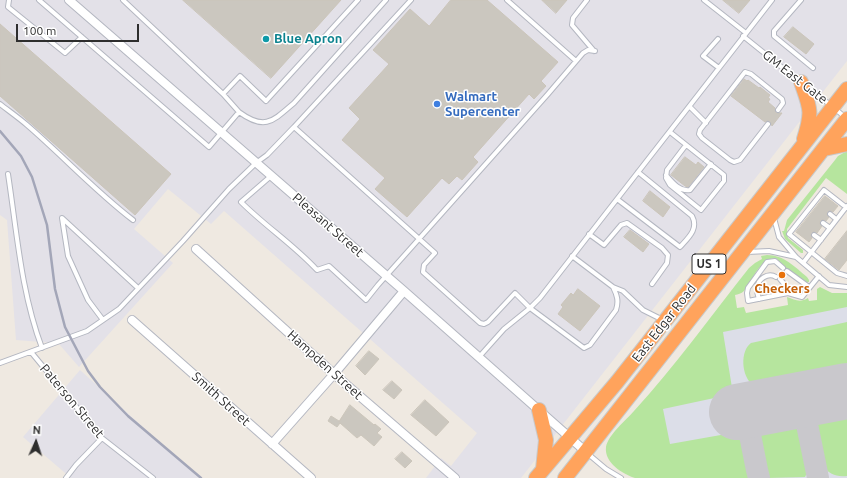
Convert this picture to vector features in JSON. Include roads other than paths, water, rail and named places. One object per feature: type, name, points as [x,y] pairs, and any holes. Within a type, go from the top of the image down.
[{"type":"highway","points":[[801,82],[809,106],[810,116],[802,147]]},
{"type":"highway","name":"East Edgar Road","points":[[540,474],[617,382],[847,89]]},
{"type":"highway","name":"East Edgar Road","points":[[565,478],[847,119]]},
{"type":"highway","points":[[824,149],[847,144]]},
{"type":"highway","points":[[539,410],[546,440],[540,474]]},
{"type":"street","name":"Pleasant Street","points":[[69,0],[479,356],[585,451]]},
{"type":"street","name":"Hampden Street","points":[[196,249],[334,374],[455,478]]},
{"type":"street","points":[[272,444],[334,374],[404,291]]},
{"type":"street","name":"Smith Street","points":[[132,320],[311,478]]},
{"type":"lane","points":[[9,0],[8,7],[65,53],[82,36]]},
{"type":"lane","points":[[39,0],[209,147],[239,112]]},
{"type":"lane","points":[[123,0],[223,94],[239,112],[249,120],[260,123],[268,122],[294,103],[386,0]]},
{"type":"lane","points":[[223,94],[240,76],[266,101],[358,0]]},
{"type":"lane","points":[[0,363],[87,332],[119,309],[183,241],[229,189],[256,163],[267,155],[294,127],[411,0]]},
{"type":"lane","points":[[507,0],[576,61]]},
{"type":"lane","points":[[271,176],[241,202],[268,228],[301,254],[317,270],[329,266],[366,300],[583,53],[588,50],[594,51],[572,25],[573,18],[587,0]]},
{"type":"lane","name":"GM East Gate","points":[[704,0],[744,35],[847,119]]},
{"type":"lane","points":[[479,356],[504,329],[530,308],[690,107],[772,0]]},
{"type":"lane","points":[[800,0],[774,31],[774,36],[813,68]]},
{"type":"lane","points":[[718,39],[703,56],[719,68]]},
{"type":"lane","points":[[768,124],[740,160],[734,162],[702,138],[699,132],[745,72],[751,74],[782,99],[783,104],[778,110]]},
{"type":"lane","points":[[0,104],[27,125],[72,168],[133,220]]},
{"type":"lane","points":[[690,107],[706,123]]},
{"type":"lane","points":[[294,127],[435,253],[424,266],[423,272],[478,323],[484,324],[488,322],[515,293],[530,308],[584,348],[590,345],[618,305],[618,298],[613,287]]},
{"type":"lane","points":[[670,132],[686,144],[723,174],[724,180],[701,210],[667,181],[667,170],[686,144]]},
{"type":"lane","points":[[666,174],[671,181],[682,190],[690,190],[711,164]]},
{"type":"lane","points":[[617,199],[680,247],[694,229],[695,221],[692,216],[638,172]]},
{"type":"lane","points":[[8,174],[23,283],[42,348]]},
{"type":"lane","points":[[803,263],[811,252],[820,240],[830,228],[836,219],[847,207],[824,190],[809,212],[789,234],[811,252],[837,273],[847,276]]},
{"type":"lane","points":[[772,213],[779,237],[796,257],[829,285],[847,287]]},
{"type":"lane","points":[[830,214],[836,219]]},
{"type":"lane","points":[[103,320],[88,300],[68,256],[62,218],[138,288]]},
{"type":"lane","points":[[589,234],[604,245],[621,225],[627,223],[662,248],[668,255],[667,263],[652,284]]},
{"type":"lane","points":[[823,223],[830,228]]},
{"type":"lane","points":[[814,235],[820,240]]},
{"type":"lane","points":[[742,252],[769,251],[796,257]]},
{"type":"lane","points":[[572,256],[613,287],[623,291],[648,313],[665,320]]},
{"type":"lane","points":[[809,287],[774,260],[767,262],[748,288],[748,301],[788,293],[802,297],[819,276]]},
{"type":"lane","points":[[759,299],[758,284],[766,275],[770,274],[778,278],[785,285],[788,293]]},
{"type":"lane","name":"Paterson Street","points":[[31,352],[102,438],[153,478]]},
{"type":"lane","points":[[66,478],[76,465],[102,438]]},
{"type":"lane","points":[[585,451],[621,478]]},
{"type":"railway","points":[[0,131],[21,156],[32,177],[47,225],[55,289],[65,327],[88,371],[100,387],[128,416],[201,478]]},
{"type":"place","name":"Blue Apron","points":[[266,39]]},
{"type":"place","name":"Walmart Supercenter","points":[[437,104]]},
{"type":"place","name":"Checkers","points":[[782,275]]}]
